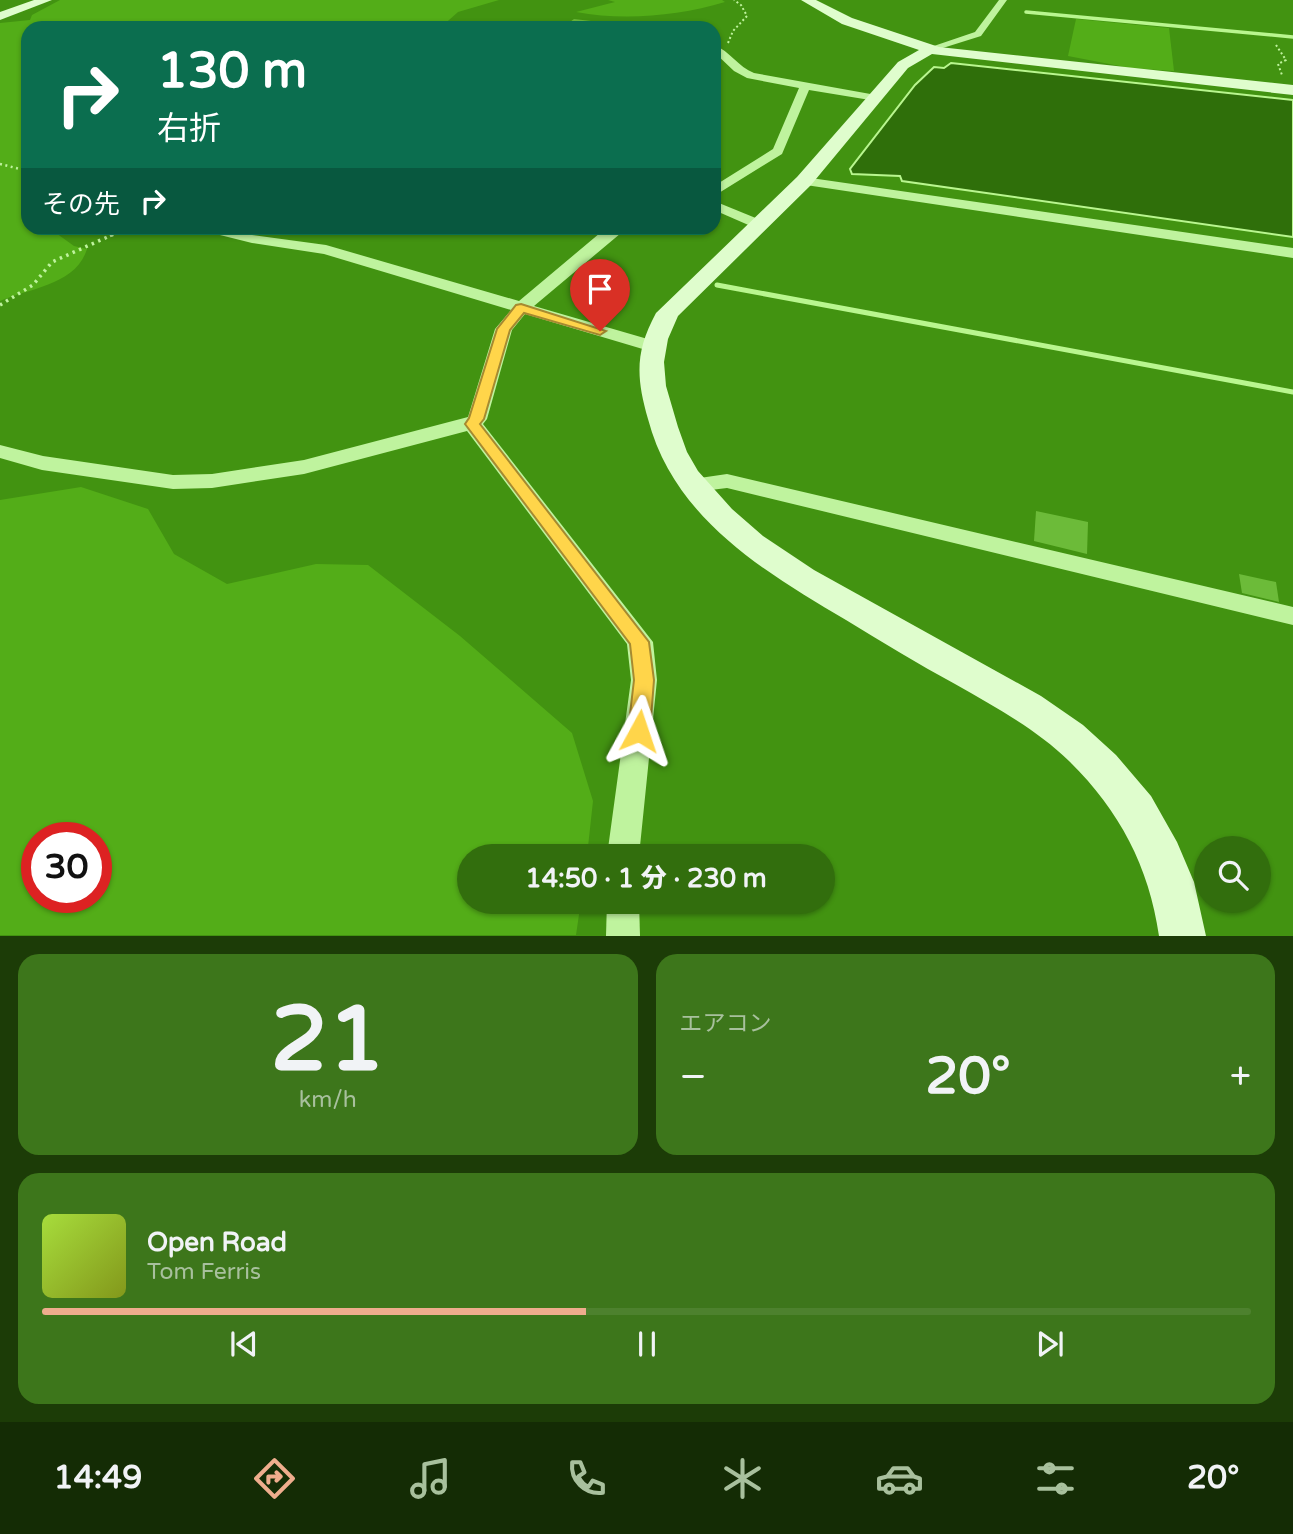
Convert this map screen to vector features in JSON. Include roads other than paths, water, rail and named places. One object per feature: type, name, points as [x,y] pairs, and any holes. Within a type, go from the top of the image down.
[{"type":"street","points":[[0,16],[46,0]]},
{"type":"street","points":[[807,0],[821,10],[847,21],[930,49],[1290,89]]},
{"type":"street","points":[[1003,0],[978,34],[930,49],[903,65],[804,181],[668,313],[652,346],[650,371],[653,391],[668,445],[679,467],[729,524],[779,566],[1041,715],[1083,749],[1116,784],[1149,828],[1171,878],[1180,910],[1183,936]]},
{"type":"street","points":[[721,54],[741,72],[876,98]]},
{"type":"street","points":[[721,188],[778,151],[806,86]]},
{"type":"street","points":[[804,181],[1293,253]]},
{"type":"street","points":[[721,208],[758,224]]},
{"type":"street","points":[[236,235],[309,246],[652,346]]},
{"type":"street","points":[[0,451],[42,463],[140,476],[154,481],[237,479],[472,424],[477,419],[504,329],[521,308],[607,235]]},
{"type":"street","points":[[472,424],[640,642],[644,680],[624,844]]},
{"type":"street","points":[[694,485],[726,481],[1293,616]]},
{"type":"street","points":[[622,936],[623,914]]},
{"type":"waterway","points":[[1026,12],[1293,37]]},
{"type":"waterway","points":[[717,285],[1293,392]]}]
